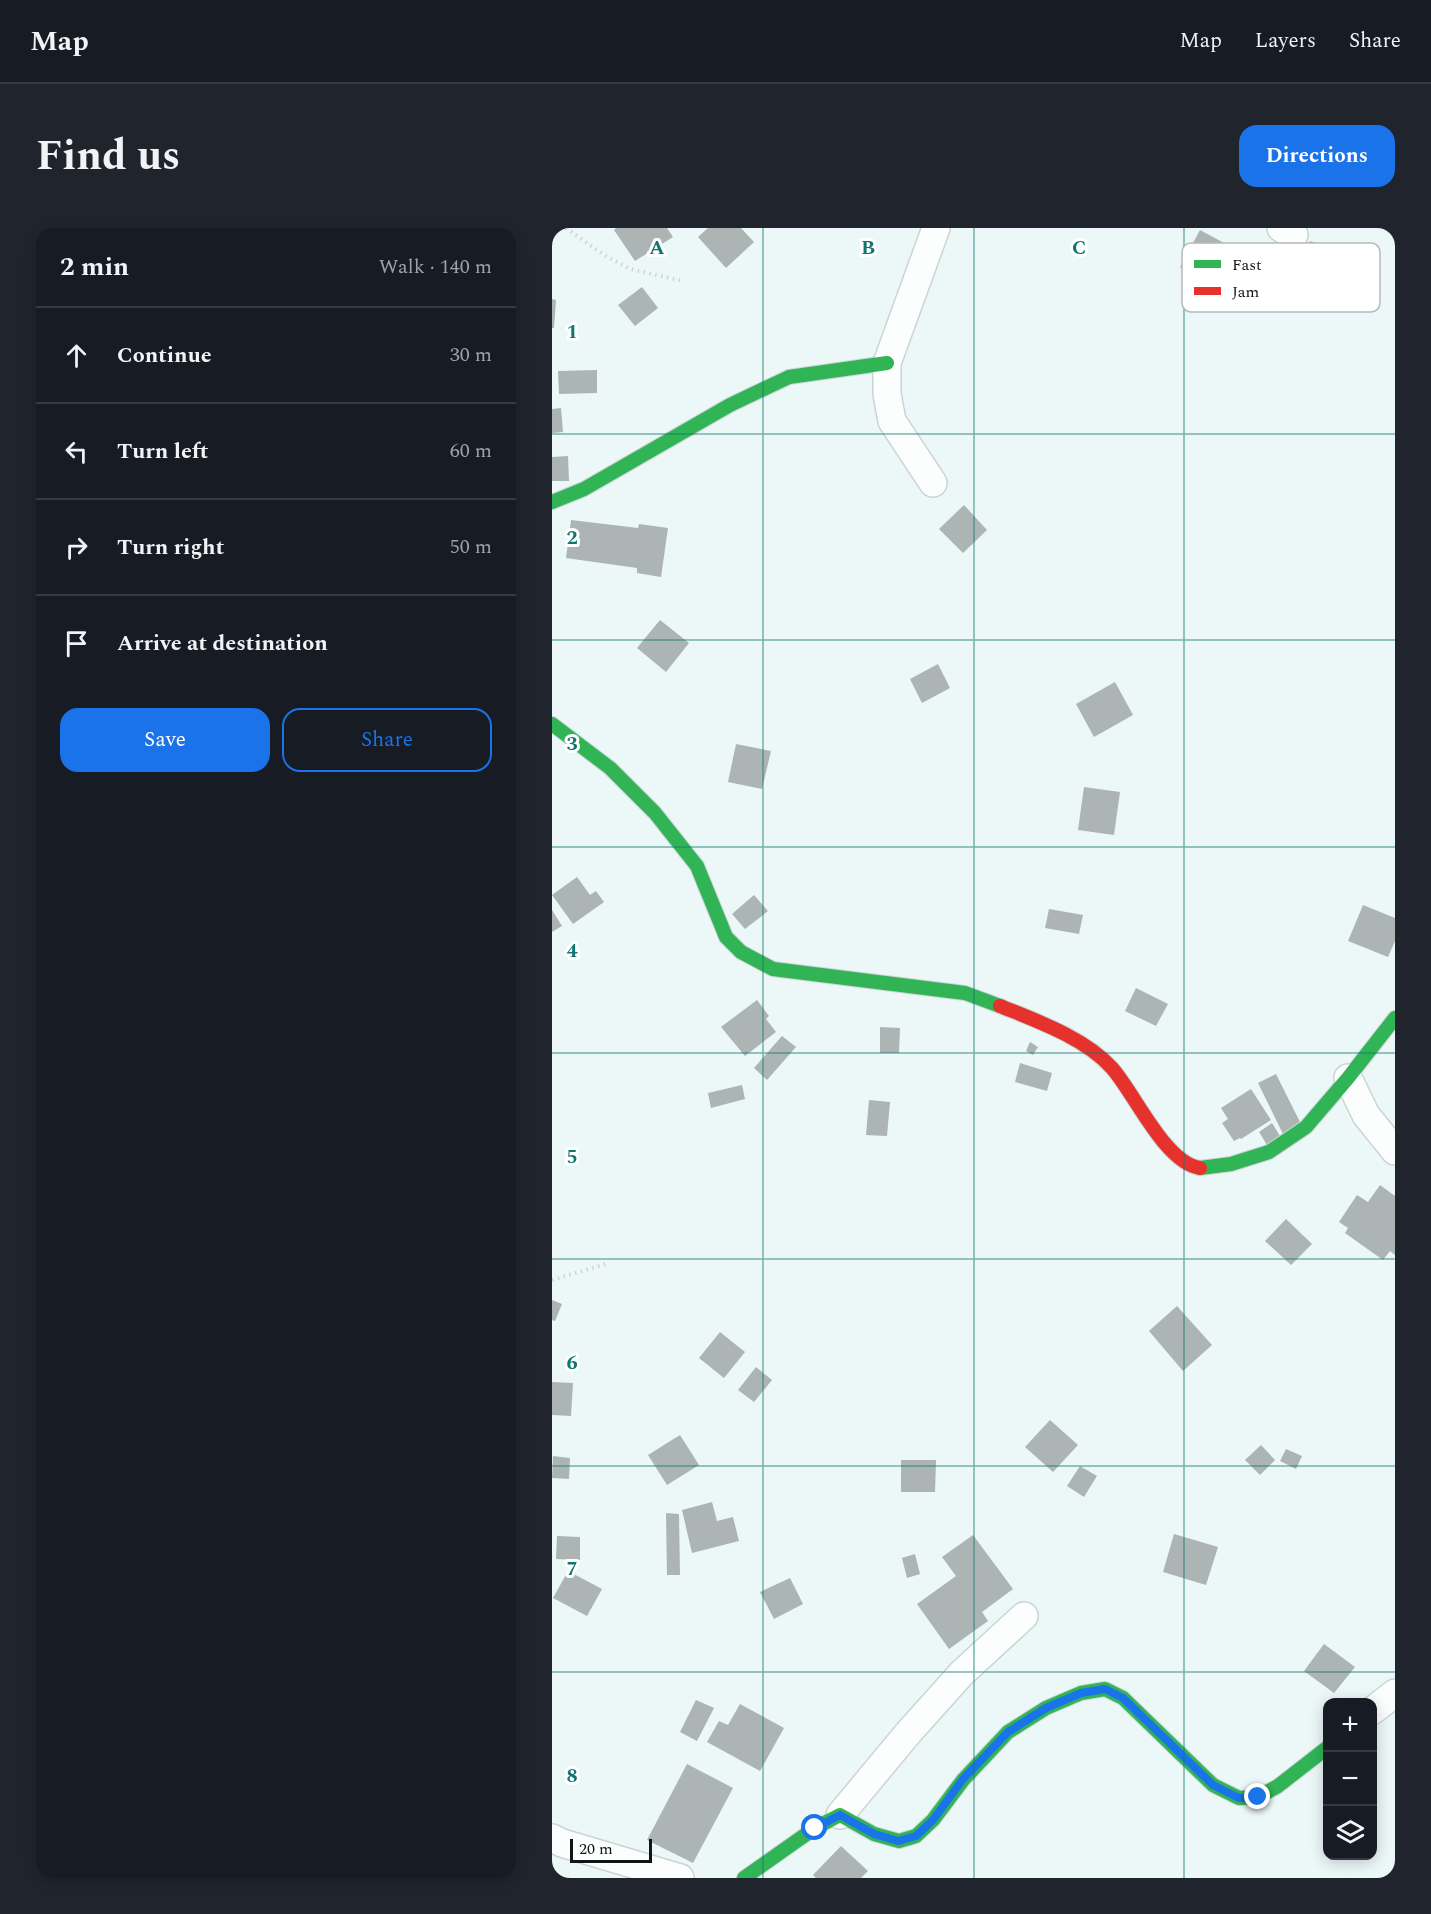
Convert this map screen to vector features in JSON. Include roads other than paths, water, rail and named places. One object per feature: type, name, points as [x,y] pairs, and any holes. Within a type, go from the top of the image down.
[{"type":"street","points":[[933,483],[892,421],[887,394],[888,363],[936,228]]},
{"type":"street","points":[[552,502],[584,489],[730,405],[789,377],[888,363]]},
{"type":"street","points":[[552,724],[610,768],[656,813],[697,867],[726,937],[741,952],[773,969],[965,993],[1076,1039],[1111,1067],[1171,1152],[1190,1167],[1213,1168],[1269,1152],[1306,1127],[1395,1018]]},
{"type":"street","points":[[1348,1078],[1366,1115],[1395,1151]]},
{"type":"street","points":[[744,1878],[815,1828],[840,1815],[962,1673],[1024,1616]]},
{"type":"street","points":[[840,1815],[874,1834],[898,1841],[916,1836],[933,1820],[963,1779],[1008,1732],[1046,1708],[1081,1693],[1105,1689],[1123,1698],[1213,1785],[1239,1798],[1258,1797],[1278,1786],[1323,1751]]},
{"type":"street","points":[[1377,1707],[1395,1693]]},
{"type":"street","points":[[552,1838],[562,1844],[680,1878]]}]
